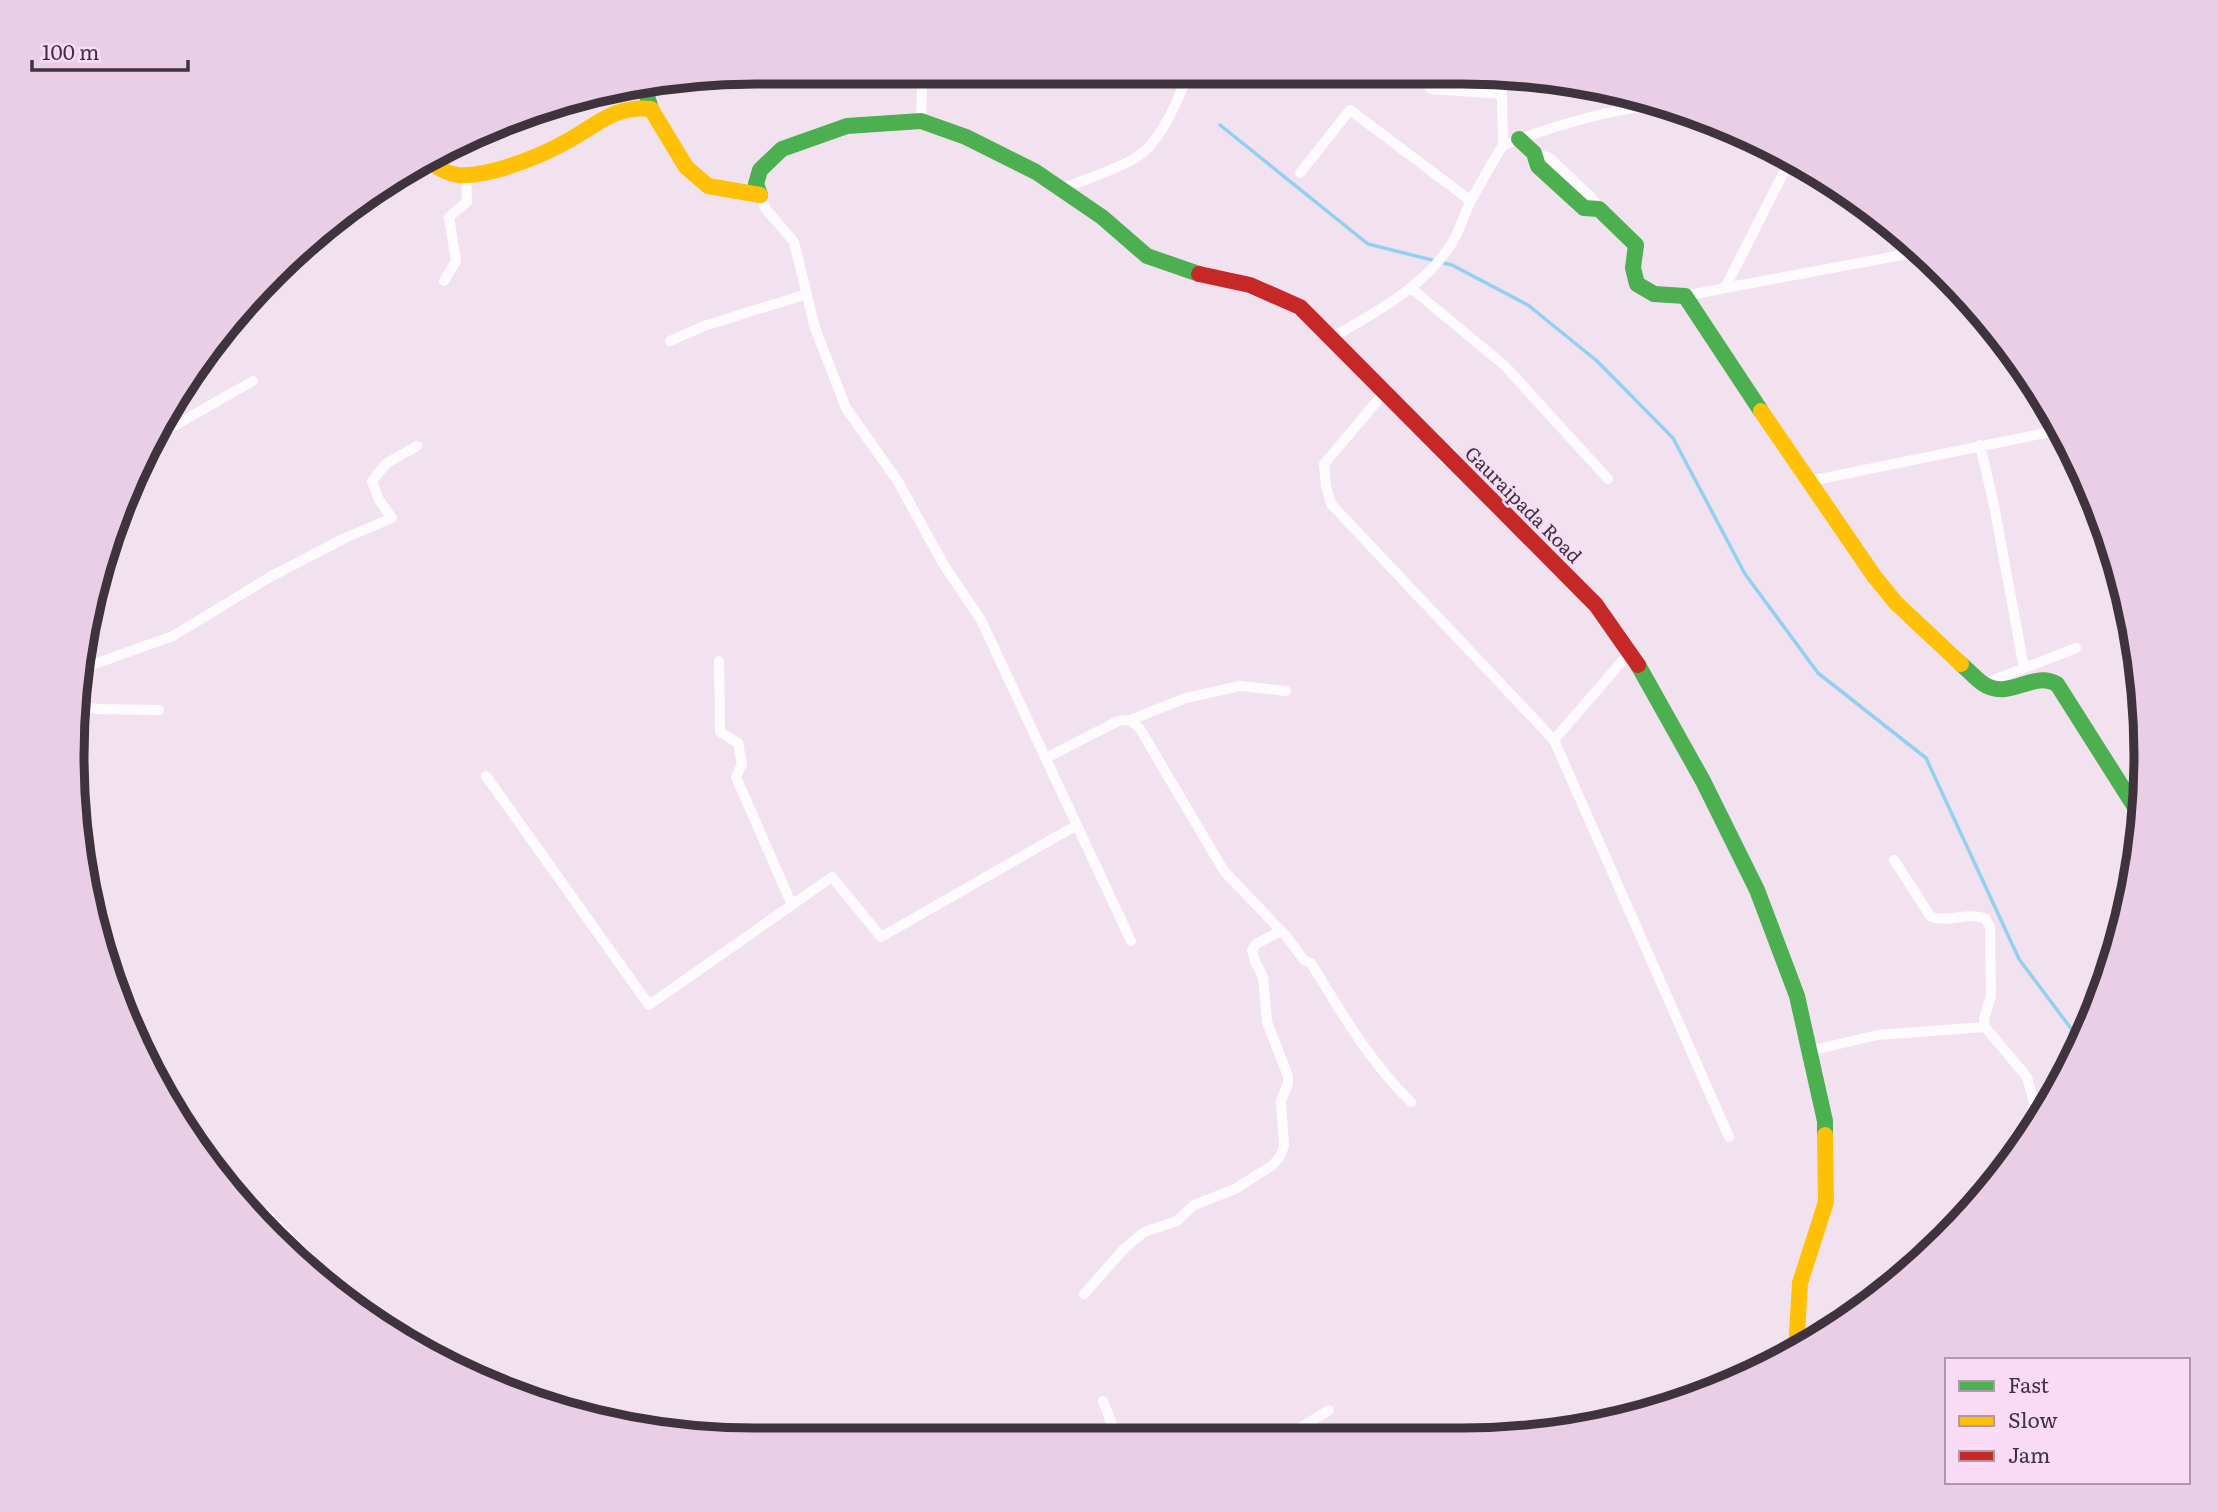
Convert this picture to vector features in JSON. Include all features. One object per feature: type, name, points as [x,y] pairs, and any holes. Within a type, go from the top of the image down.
[{"type":"street","points":[[921,121],[922,84]]},
{"type":"street","points":[[1061,189],[1139,156],[1155,140],[1184,84]]},
{"type":"street","points":[[1427,84],[1431,89],[1502,93]]},
{"type":"street","points":[[1330,339],[1411,288],[1451,246],[1471,201],[1503,145],[1501,85]]},
{"type":"street","points":[[646,94],[651,109],[686,167],[708,186],[760,195],[765,208],[793,242],[815,328],[846,408],[897,480],[944,565],[981,620],[1131,941]]},
{"type":"street","points":[[1503,145],[1570,122],[1637,107]]},
{"type":"street","points":[[436,166],[443,171],[459,175],[484,171],[563,144],[594,123],[624,108],[651,109]]},
{"type":"street","points":[[1300,173],[1350,110],[1471,201]]},
{"type":"street","name":"Gauraipada Road","points":[[760,195],[756,184],[760,170],[782,149],[847,126],[921,121],[966,137],[1036,172],[1102,217],[1147,256],[1195,273],[1250,285],[1300,307],[1596,605],[1645,674],[1703,781],[1757,890],[1797,996],[1825,1121],[1826,1202],[1800,1283],[1797,1339]]},
{"type":"street","points":[[1519,139],[1534,153],[1538,166],[1584,208],[1599,209],[1636,245],[1633,268],[1637,284],[1654,294],[1685,296],[1908,254]]},
{"type":"street","points":[[1725,288],[1786,168]]},
{"type":"street","points":[[444,281],[456,261],[449,218],[467,202],[466,174]]},
{"type":"street","points":[[1411,288],[1505,366],[1608,479]]},
{"type":"street","points":[[670,341],[704,326],[807,294]]},
{"type":"street","points":[[1685,296],[1884,590],[1983,684],[2006,690],[2044,679],[2057,684],[2133,803]]},
{"type":"street","points":[[169,429],[253,381]]},
{"type":"street","points":[[1384,393],[1324,464],[1331,504],[1554,740],[1729,1137]]},
{"type":"street","points":[[1810,481],[2050,432]]},
{"type":"street","points":[[1980,445],[1994,505],[2024,668]]},
{"type":"street","points":[[90,665],[173,636],[270,577],[345,538],[392,518],[379,500],[372,481],[387,463],[417,446]]},
{"type":"street","points":[[1983,684],[2076,648]]},
{"type":"street","points":[[1554,740],[1630,652]]},
{"type":"street","points":[[719,661],[720,732],[738,743],[742,764],[736,777],[792,905]]},
{"type":"street","points":[[1045,758],[1118,721],[1130,720],[1186,698],[1240,686],[1286,691]]},
{"type":"street","points":[[86,704],[97,709],[159,710]]},
{"type":"street","points":[[1130,720],[1140,729],[1224,872],[1281,931],[1304,960],[1311,963],[1367,1053],[1411,1102]]},
{"type":"street","points":[[486,776],[649,1005],[832,877],[881,937],[1077,825]]},
{"type":"street","points":[[1894,860],[1931,917],[1942,920],[1977,915],[1986,919],[1990,928],[1991,996],[1984,1019],[1985,1027],[2027,1077],[2034,1101],[2032,1111]]},
{"type":"street","points":[[1084,1294],[1124,1249],[1144,1232],[1177,1221],[1194,1205],[1235,1189],[1273,1165],[1280,1156],[1284,1146],[1281,1101],[1288,1084],[1288,1076],[1267,1022],[1263,977],[1252,950],[1256,944],[1281,931]]},
{"type":"street","points":[[1809,1051],[1878,1035],[1985,1027]]},
{"type":"street","points":[[265,1213],[300,1249]]},
{"type":"street","points":[[1102,1401],[1113,1428]]},
{"type":"street","points":[[1300,1428],[1329,1410]]},
{"type":"waterway","points":[[1220,125],[1368,244],[1452,265],[1528,305],[1597,361],[1673,438],[1745,574],[1818,673],[1926,758],[2019,959],[2074,1033]]},
{"type":"traffic: fast","points":[[646,94],[651,109]]},
{"type":"traffic: fast","points":[[760,195],[756,184],[760,170],[782,149],[847,126],[921,121],[966,137],[1036,172],[1102,217],[1147,256],[1199,274]]},
{"type":"traffic: fast","points":[[1519,139],[1534,153],[1538,166],[1584,208],[1599,209],[1636,245],[1633,268],[1637,284],[1654,294],[1685,296],[1761,411]]},
{"type":"traffic: fast","points":[[1961,664],[1979,681],[1992,688],[2011,688],[2039,681],[2057,684],[2133,803]]},
{"type":"traffic: fast","points":[[1638,665],[1703,781],[1757,890],[1797,996],[1825,1121],[1825,1135]]},
{"type":"traffic: slow","points":[[436,165],[458,175],[497,170],[551,149],[614,114],[651,109],[686,167],[708,186],[760,195]]},
{"type":"traffic: slow","points":[[1761,411],[1874,576],[1896,603],[1961,664]]},
{"type":"traffic: slow","points":[[1797,1339],[1800,1283],[1826,1202],[1825,1135]]},
{"type":"traffic: jam","points":[[1199,274],[1250,285],[1300,307],[1596,605],[1638,665]]}]
